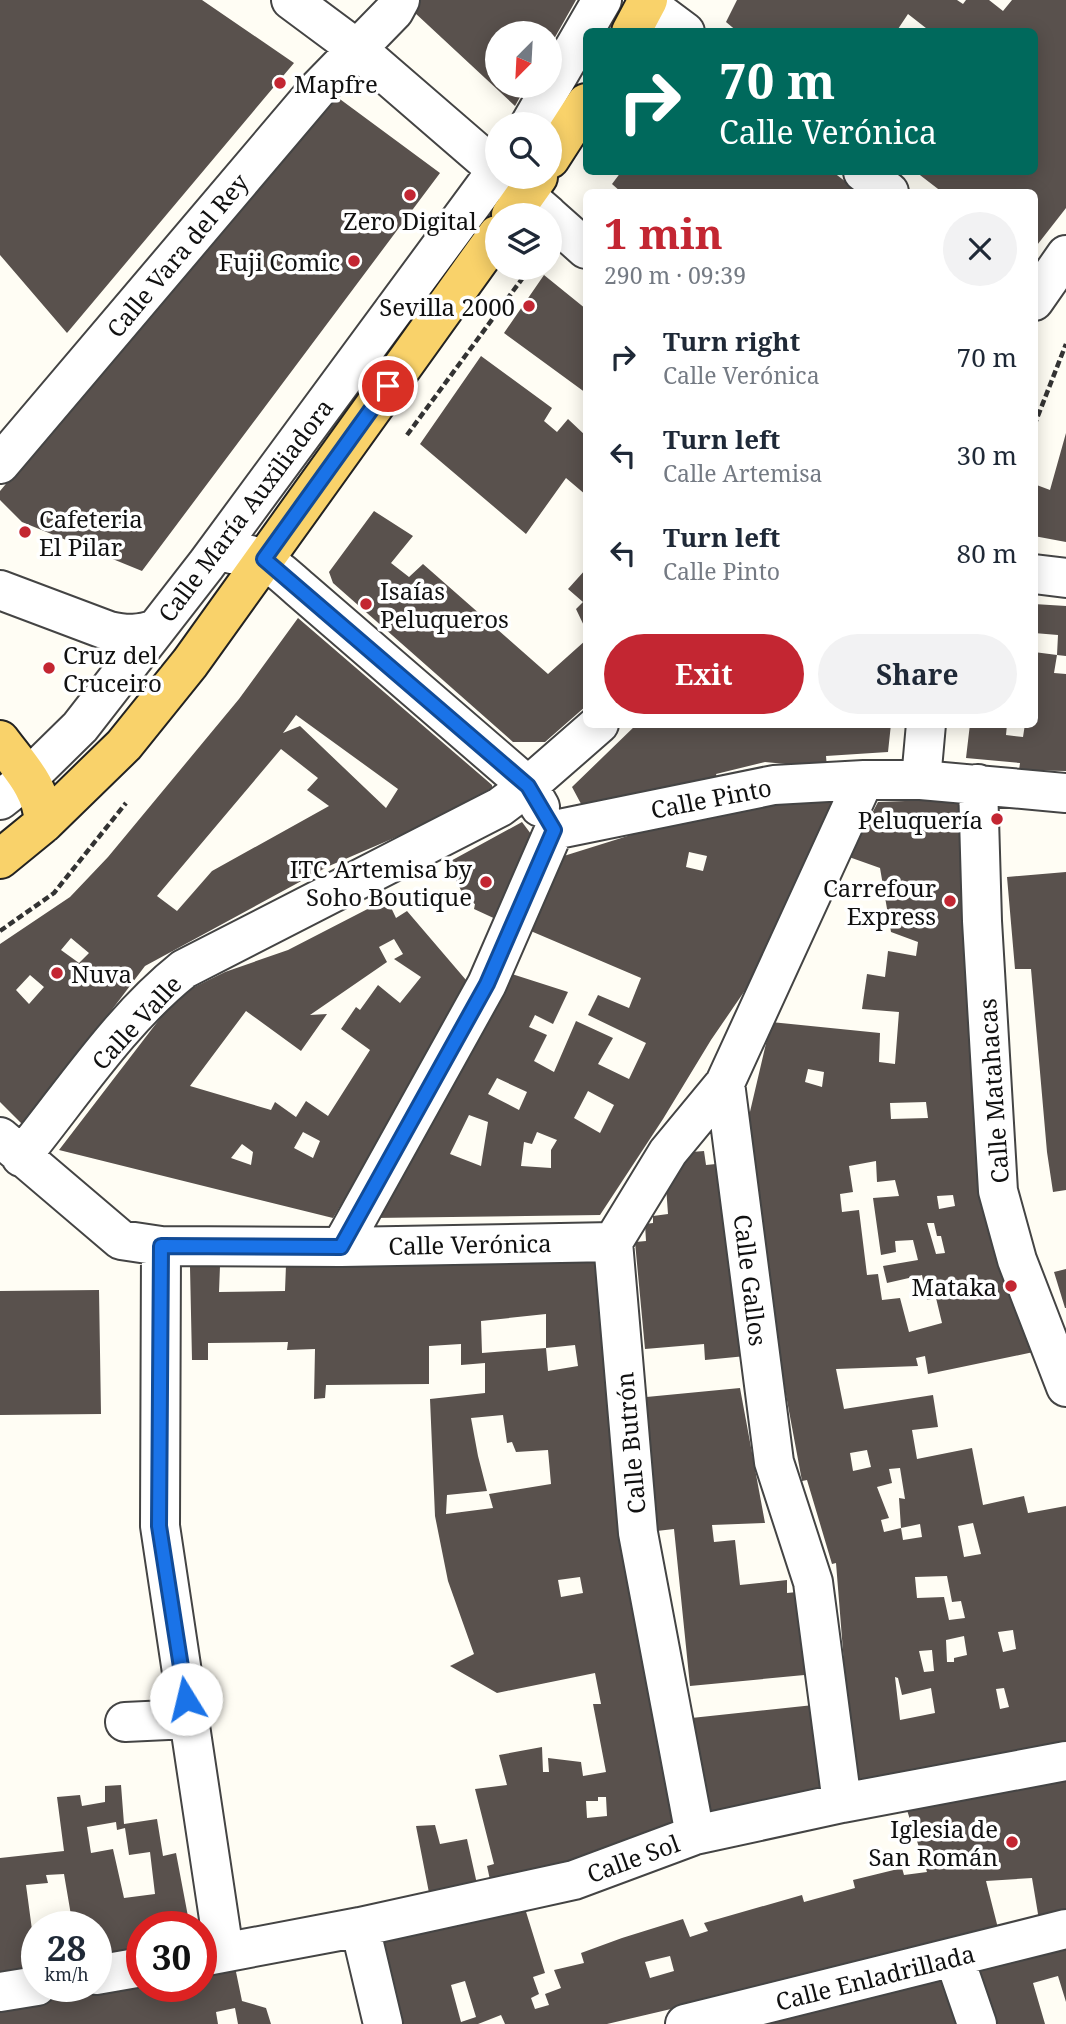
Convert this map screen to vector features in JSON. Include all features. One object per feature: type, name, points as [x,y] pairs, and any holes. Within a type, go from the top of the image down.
[{"type":"main road","points":[[562,140],[583,108]]},
{"type":"main road","name":"Calle María Auxiliadora","points":[[0,859],[44,823],[124,744],[190,663],[485,252]]},
{"type":"main road","points":[[0,740],[14,789],[43,805],[44,823]]},
{"type":"street","points":[[291,0],[358,49],[485,160]]},
{"type":"street","name":"Calle Vara del Rey","points":[[0,464],[310,100],[394,11],[400,0]]},
{"type":"street","points":[[585,28],[601,0]]},
{"type":"street","points":[[642,11],[677,28]]},
{"type":"street","points":[[537,112],[583,31]]},
{"type":"street","points":[[867,175],[885,189]]},
{"type":"street","name":"Calle María Auxiliadora","points":[[14,789],[80,727],[206,565],[485,186]]},
{"type":"street","points":[[529,199],[583,246]]},
{"type":"street","points":[[206,565],[227,555],[236,554],[251,554],[264,559],[528,786],[554,830],[487,984],[341,1247]]},
{"type":"street","points":[[1038,574],[1066,578]]},
{"type":"street","points":[[0,590],[110,631],[127,635],[156,629]]},
{"type":"street","name":"Calle Valle","points":[[11,1147],[158,990],[184,969],[500,807],[594,728]]},
{"type":"street","points":[[921,780],[926,728]]},
{"type":"street","points":[[613,1242],[668,1152],[725,1083],[864,780]]},
{"type":"street","name":"Calle Pinto","points":[[554,830],[774,785],[921,780],[1066,793]]},
{"type":"street","name":"Calle Matahacas","points":[[978,784],[982,921],[998,1191],[1017,1260],[1066,1387]]},
{"type":"street","name":"Calle Gallos","points":[[725,1083],[774,1462],[813,1582],[842,1803]]},
{"type":"street","name":"Calle Verónica","points":[[11,1147],[121,1240],[161,1246],[341,1247],[613,1242]]},
{"type":"street","name":"Calle Butrón","points":[[613,1242],[638,1533],[695,1835]]},
{"type":"street","points":[[161,1246],[159,1526],[187,1709],[208,1911]]},
{"type":"street","points":[[124,1712],[187,1709]]},
{"type":"street","name":"Calle Sol","points":[[217,1953],[360,1927],[574,1880],[695,1835],[842,1803],[1066,1761]]},
{"type":"street","points":[[360,1927],[383,2024]]},
{"type":"street","name":"Calle Enladrillada","points":[[685,2024],[1066,1929]]},
{"type":"street","points":[[954,1957],[977,2024]]},
{"type":"street","points":[[0,1992],[21,1989]]},
{"type":"path","points":[[406,436],[521,280]]},
{"type":"path","points":[[1038,416],[1066,344]]},
{"type":"building","points":[[0,0],[202,0],[294,63],[67,333],[0,255]]},
{"type":"building","points":[[420,0],[576,0],[562,25],[562,21],[485,21],[485,78],[414,12]]},
{"type":"building","points":[[737,0],[957,0],[963,4],[966,0],[989,0],[1003,11],[1012,0],[1066,0],[1066,208],[1038,244],[1038,189],[938,189],[920,175],[1038,175],[1038,28],[926,28],[908,14],[899,28],[733,28],[726,22]]},
{"type":"building","points":[[333,94],[440,173],[142,571],[22,522],[0,500],[0,491]]},
{"type":"building","points":[[506,98],[519,98],[515,106]]},
{"type":"building","points":[[619,175],[837,175],[855,189],[618,189],[612,184]]},
{"type":"building","points":[[541,280],[550,280],[583,307],[583,391],[504,333]]},
{"type":"building","points":[[481,356],[552,408],[544,421],[557,432],[568,419],[583,433],[583,492],[566,478],[526,534],[420,444]]},
{"type":"building","points":[[1066,433],[1066,542],[1038,537],[1038,486],[1050,490]]},
{"type":"building","points":[[374,511],[413,536],[391,563],[409,577],[423,564],[548,674],[583,643],[583,709],[545,742],[513,742],[333,583],[329,572]]},
{"type":"building","points":[[583,572],[583,602],[568,589]]},
{"type":"building","points":[[583,602],[583,624],[576,609]]},
{"type":"building","points":[[1038,604],[1066,606],[1066,656],[1057,655],[1058,635],[1038,633]]},
{"type":"building","points":[[298,618],[492,785],[492,788],[415,829],[329,866],[145,966],[24,1126],[0,1102],[0,944],[70,897],[108,857],[239,699]],"holes":[[[296,715],[398,789],[386,808],[300,726],[283,733]],[[281,749],[318,778],[307,790],[329,806],[212,871],[177,911],[157,896]],[[71,938],[89,953],[79,963],[61,950]],[[30,975],[44,987],[29,1004],[16,990]]]},
{"type":"building","points":[[1038,653],[1057,655],[1054,673],[1066,674],[1066,771],[1019,770],[1020,763],[966,758],[970,728],[1007,728],[1006,735],[1023,737],[1024,728],[1038,728]]},
{"type":"building","points":[[633,728],[891,728],[888,752],[826,756],[827,768],[765,762],[716,774],[718,781],[587,815],[572,787]]},
{"type":"building","points":[[830,796],[832,802],[759,970],[711,1040],[600,1215],[373,1218],[506,972],[568,992],[553,1024],[535,1015],[529,1027],[547,1035],[534,1061],[554,1072],[576,1021],[613,1038],[598,1064],[629,1079],[646,1043],[588,1015],[598,995],[629,1008],[641,978],[526,929],[551,860],[682,819],[782,801]],"holes":[[[689,852],[707,856],[703,871],[686,867]],[[497,1078],[527,1092],[519,1110],[488,1094]],[[588,1091],[614,1105],[600,1133],[574,1118]],[[469,1115],[488,1122],[481,1166],[450,1154]],[[537,1132],[557,1140],[551,1150],[551,1168],[521,1166],[524,1142],[532,1144]]]},
{"type":"building","points":[[959,799],[971,965],[1043,1350],[928,1374],[925,1356],[916,1358],[918,1366],[836,1369],[844,1409],[933,1395],[938,1427],[912,1430],[917,1459],[972,1448],[983,1505],[1024,1496],[1028,1513],[1066,1506],[1066,1743],[859,1787],[845,1676],[836,1563],[832,1564],[807,1480],[802,1481],[765,1253],[749,1116],[771,1022],[880,1033],[879,1062],[895,1064],[899,1012],[862,1009],[867,974],[885,977],[888,951],[916,956],[918,942],[891,932],[880,868],[849,857],[878,802]],"holes":[[[808,1069],[824,1072],[822,1087],[805,1082]],[[926,1102],[928,1118],[891,1119],[890,1103]],[[876,1161],[877,1182],[895,1180],[899,1196],[873,1198],[881,1255],[896,1252],[895,1241],[913,1240],[918,1260],[883,1266],[887,1283],[922,1275],[927,1300],[936,1298],[942,1323],[909,1332],[900,1298],[882,1300],[878,1274],[867,1275],[859,1210],[842,1212],[840,1194],[853,1192],[849,1166]],[[953,1195],[955,1206],[939,1209],[937,1196]],[[927,1223],[934,1223],[937,1236],[941,1236],[945,1253],[936,1254]],[[867,1450],[871,1467],[853,1471],[850,1453]],[[900,1468],[905,1499],[899,1498],[901,1528],[884,1532],[881,1520],[889,1518],[877,1487],[892,1483],[889,1469]],[[973,1523],[981,1554],[964,1557],[958,1526]],[[920,1524],[922,1537],[903,1540],[901,1528]],[[947,1576],[952,1602],[961,1601],[965,1618],[949,1620],[944,1597],[917,1598],[915,1577]],[[1013,1630],[1016,1649],[1003,1652],[998,1632]],[[964,1636],[967,1655],[954,1658],[954,1662],[947,1662],[946,1640]],[[932,1650],[934,1671],[924,1672],[919,1651]],[[895,1677],[898,1678],[902,1695],[931,1688],[935,1713],[900,1720]],[[1004,1688],[1009,1707],[1000,1709],[996,1689]]]},
{"type":"building","name":"ITC Artemisa by Soho Boutique","points":[[522,822],[534,838],[500,921],[474,909],[475,904],[466,900],[447,863]]},
{"type":"building","points":[[1066,872],[1066,1190],[1053,1192],[1031,969],[1015,969],[1007,877]]},
{"type":"building","points":[[387,899],[396,918],[407,911],[472,987],[333,1218],[59,1150],[178,995],[225,972],[288,950]],"holes":[[[394,939],[403,954],[394,959],[421,977],[400,1003],[378,985],[360,1010],[356,1007],[341,1029],[370,1050],[328,1116],[306,1101],[296,1117],[275,1102],[271,1110],[190,1086],[246,1011],[301,1051],[327,1014],[310,1015],[387,962],[379,947]],[[303,1132],[320,1141],[313,1158],[294,1148]],[[242,1144],[253,1152],[251,1165],[231,1158]]]},
{"type":"building","points":[[704,1151],[706,1165],[726,1163],[746,1356],[705,1360],[704,1344],[645,1349],[635,1242],[646,1241],[645,1224],[653,1223],[653,1216],[668,1214],[666,1186],[679,1153]]},
{"type":"building","points":[[596,1263],[680,1827],[624,1854],[492,1889],[487,1866],[494,1864],[475,1789],[507,1785],[499,1755],[542,1747],[543,1772],[549,1772],[548,1758],[581,1762],[583,1776],[606,1772],[593,1704],[601,1704],[595,1673],[497,1693],[450,1666],[474,1654],[448,1581],[435,1516],[430,1399],[485,1393],[485,1363],[461,1365],[461,1344],[429,1346],[429,1384],[326,1385],[325,1398],[314,1399],[315,1349],[287,1350],[288,1342],[208,1343],[208,1360],[192,1360],[190,1267],[220,1266],[219,1292],[285,1291],[286,1265]],"holes":[[[546,1314],[546,1348],[482,1353],[481,1321]],[[575,1345],[578,1366],[548,1371],[546,1348]],[[503,1415],[507,1443],[512,1442],[516,1452],[548,1450],[551,1484],[489,1494],[493,1508],[446,1514],[447,1495],[487,1491],[471,1418]],[[580,1577],[583,1593],[561,1597],[558,1580]],[[598,1797],[606,1797],[607,1816],[587,1818],[586,1801],[598,1801]]]},
{"type":"building","points":[[1066,1269],[1066,1308],[1065,1308],[1054,1272]]},
{"type":"building","points":[[99,1290],[101,1414],[0,1415],[0,1291]]},
{"type":"building","points":[[740,1388],[765,1523],[712,1525],[714,1542],[735,1540],[740,1585],[787,1580],[787,1593],[807,1591],[815,1674],[690,1686],[674,1529],[648,1532],[636,1398]]},
{"type":"building","points":[[823,1704],[832,1794],[702,1824],[682,1719]]},
{"type":"building","points":[[1066,1778],[1066,1919],[1040,1926],[1032,1878],[986,1881],[999,1932],[607,2024],[505,2024],[501,2015],[478,2024],[392,2024],[373,1934],[523,1902],[545,1973],[533,1977],[539,1994],[531,1998],[535,2009],[549,2005],[545,1994],[561,1988],[554,1970],[584,1963],[581,1953],[622,1938],[683,1919],[690,1937],[708,1931],[704,1923],[802,1895],[804,1902],[855,1888],[853,1880],[902,1868],[904,1875],[927,1872],[905,1804]],"holes":[[[670,1956],[674,1971],[650,1978],[645,1962]],[[465,1981],[476,2017],[461,2022],[451,1985]]]},
{"type":"building","points":[[121,1785],[124,1824],[157,1819],[163,1856],[176,1853],[187,1911],[126,1911],[126,1955],[112,1957],[112,1911],[70,1911],[64,1874],[46,1875],[48,1883],[26,1885],[29,1911],[21,1911],[21,1970],[0,1974],[0,1858],[64,1851],[57,1797],[80,1795],[82,1806],[105,1802],[105,1786]],"holes":[[[116,1822],[117,1830],[125,1828],[129,1855],[150,1852],[155,1894],[124,1898],[113,1849],[91,1853],[87,1827]]]},
{"type":"building","points":[[435,1825],[440,1844],[467,1839],[479,1893],[431,1903],[416,1826]]},
{"type":"building","points":[[1066,1937],[1066,2002],[1058,1976],[1033,1983],[1045,2024],[985,2024],[968,1966]]},
{"type":"building","points":[[235,1967],[242,2001],[266,2008],[271,2024],[238,2024],[235,2008],[216,2012],[218,2024],[0,2024],[0,2005],[21,2002],[112,2002],[112,1988],[126,1988],[126,2002],[217,2002],[217,1972]]},
{"type":"building","points":[[936,1977],[950,1986],[965,2024],[722,2024]]},
{"type":"place","name":"Mapfre","points":[[280,83]]},
{"type":"place","name":"Zero Digital","points":[[410,195]]},
{"type":"place","name":"Fuji Comic","points":[[354,261]]},
{"type":"place","name":"Sevilla 2000","points":[[529,306]]},
{"type":"place","name":"Cafeteria El Pilar","points":[[25,532]]},
{"type":"place","name":"Isaías Peluqueros","points":[[366,604]]},
{"type":"place","name":"Cruz del Cruceiro","points":[[49,668]]},
{"type":"place","name":"Peluquería","points":[[997,819]]},
{"type":"place","name":"ITC Artemisa by Soho Boutique","points":[[486,882]]},
{"type":"place","name":"Carrefour Express","points":[[950,901]]},
{"type":"place","name":"Nuva","points":[[57,973]]},
{"type":"place","name":"Mataka","points":[[1011,1286]]},
{"type":"place","name":"Iglesia de San Román","points":[[1012,1842]]},
{"type":"route","points":[[186,1699],[159,1526],[161,1246],[341,1247],[487,984],[554,830],[528,786],[264,559],[388,386]]}]
